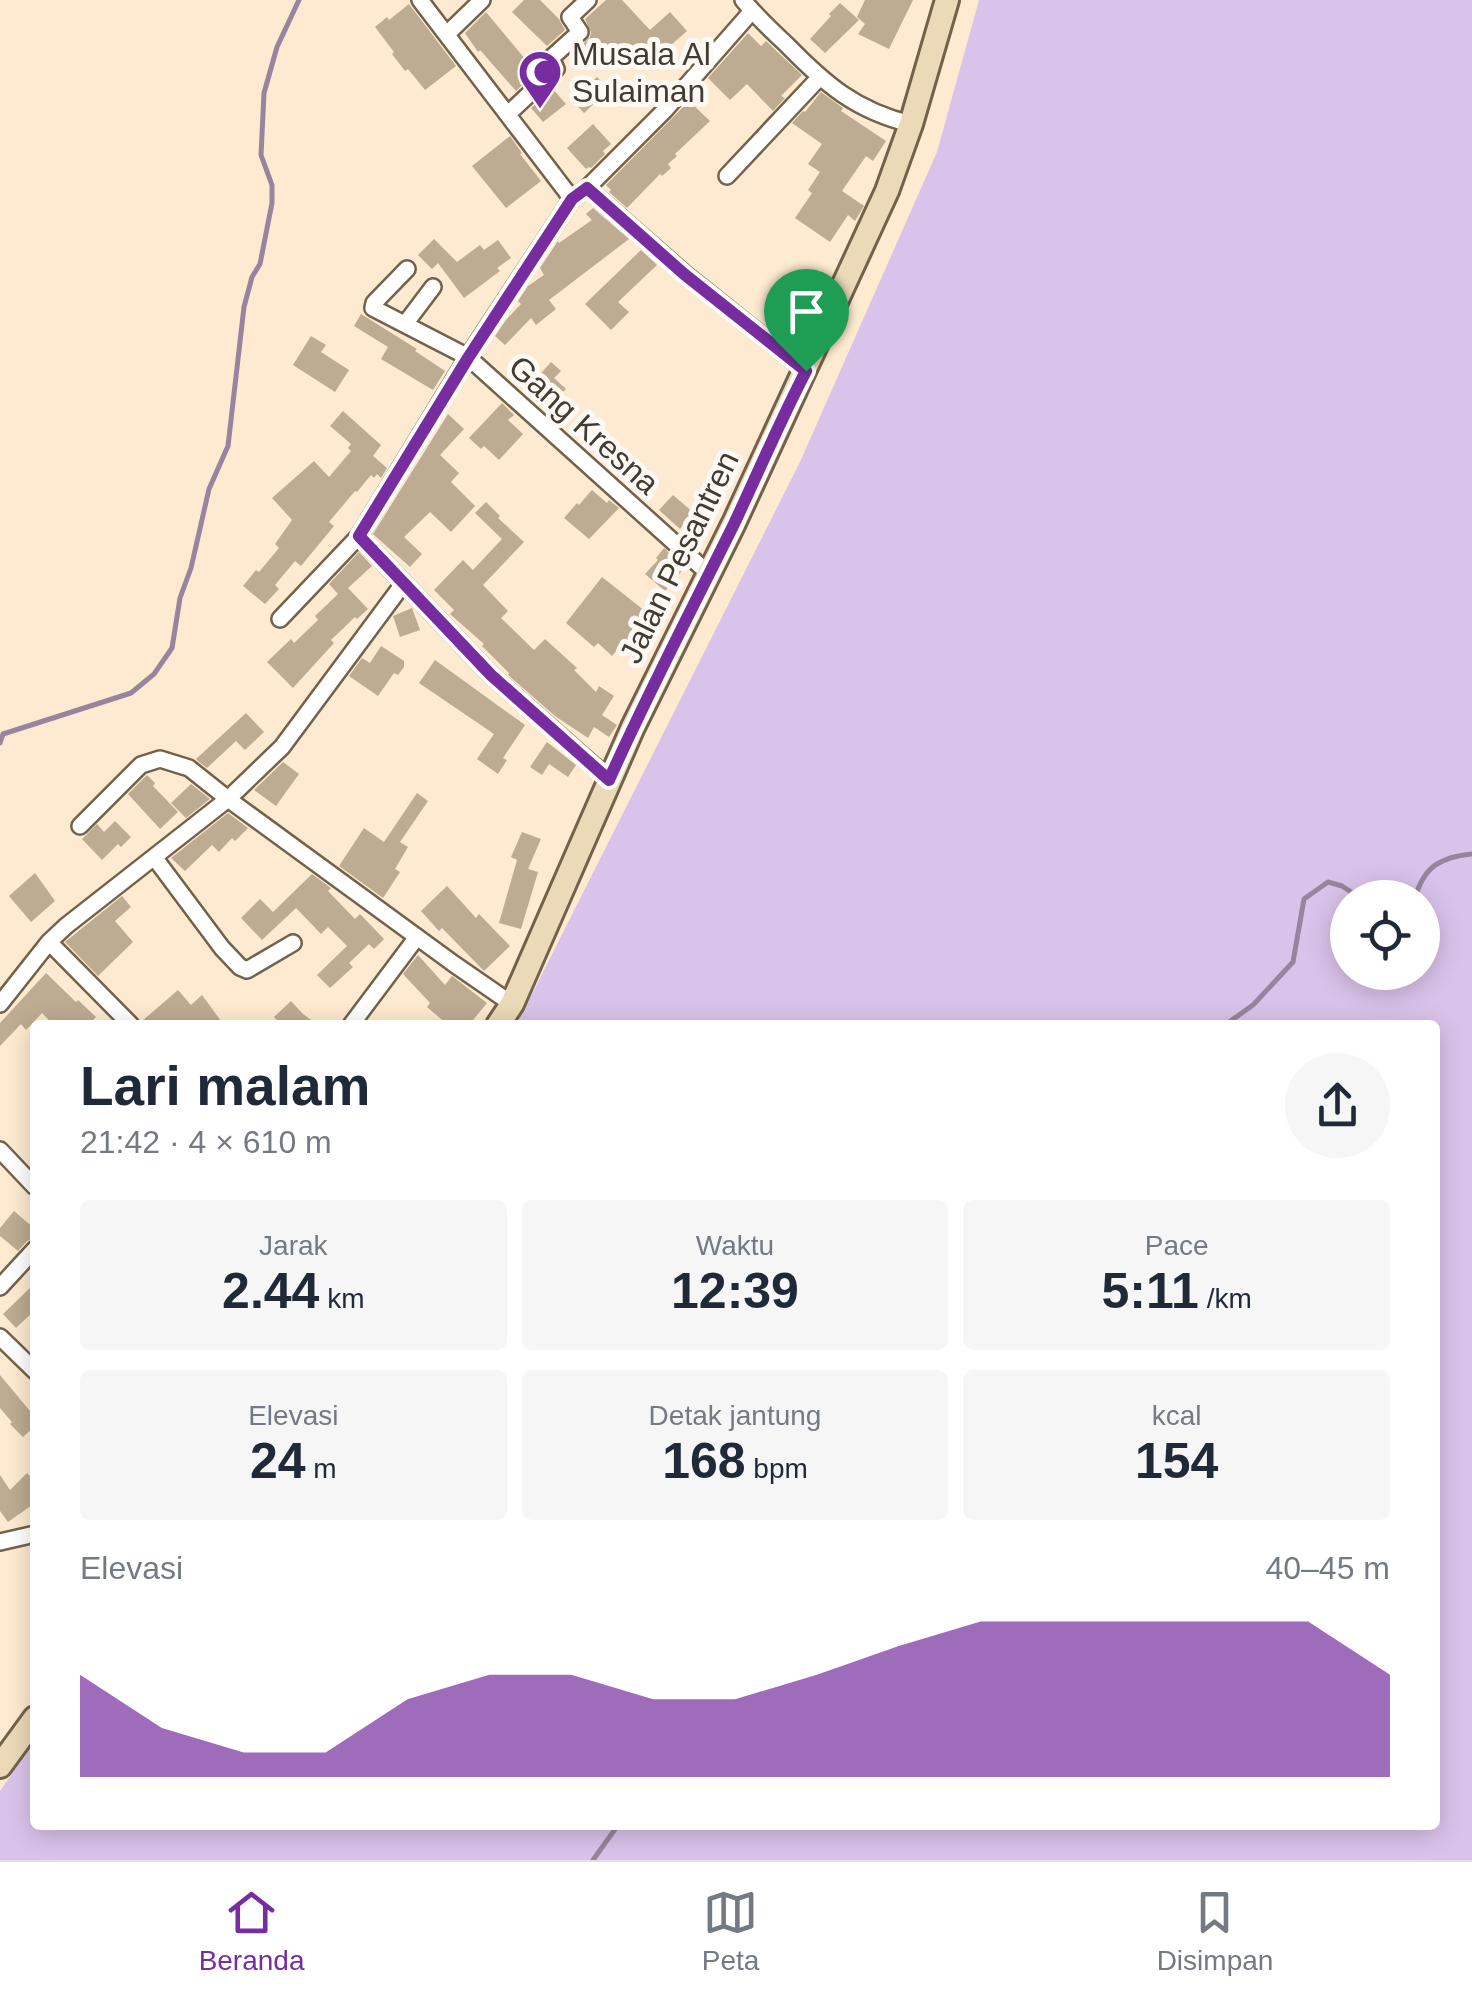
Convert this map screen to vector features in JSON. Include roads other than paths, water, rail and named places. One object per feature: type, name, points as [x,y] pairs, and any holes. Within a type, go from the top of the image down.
[{"type":"main road","name":"Jalan Pesantren","points":[[501,1020],[512,1004],[609,780],[806,371],[887,191],[947,0]]},
{"type":"main road","points":[[0,1766],[30,1725]]},
{"type":"street","points":[[420,0],[572,199]]},
{"type":"street","points":[[448,33],[482,0]]},
{"type":"street","points":[[508,113],[556,69],[552,58],[580,32],[570,17],[588,0]]},
{"type":"street","points":[[280,618],[359,536],[572,199],[665,110],[748,6],[839,94],[885,118],[910,124]]},
{"type":"street","points":[[727,176],[819,78]]},
{"type":"street","points":[[587,188],[684,274],[806,371]]},
{"type":"street","name":"Gang Kresna","points":[[407,269],[373,308],[468,358],[708,573]]},
{"type":"street","points":[[405,324],[433,287]]},
{"type":"street","points":[[359,536],[491,675],[609,780]]},
{"type":"street","points":[[0,1004],[66,926],[228,799],[282,747],[403,584]]},
{"type":"street","points":[[80,826],[141,765],[160,759],[189,768],[512,1004]]},
{"type":"street","points":[[154,858],[240,967],[254,967],[292,943]]},
{"type":"street","points":[[355,1020],[417,937]]},
{"type":"street","points":[[49,942],[126,1020]]},
{"type":"street","points":[[0,1150],[30,1182]]},
{"type":"street","points":[[0,1287],[30,1255]]},
{"type":"street","points":[[0,1338],[30,1366]]},
{"type":"street","points":[[0,1542],[30,1535]]},
{"type":"waterway","points":[[0,743],[3,734],[131,693],[154,674],[172,648],[180,598],[209,489],[228,446],[244,307],[260,264],[272,203],[272,185],[261,155],[264,93],[277,47],[299,0]]},
{"type":"waterway","points":[[1422,880],[1435,865],[1472,854]]},
{"type":"waterway","points":[[1232,1020],[1253,1005],[1293,962],[1304,899],[1330,883]]},
{"type":"waterway","points":[[593,1860],[614,1830]]},
{"type":"place","name":"Musala Al Sulaiman","points":[[540,110]]}]
